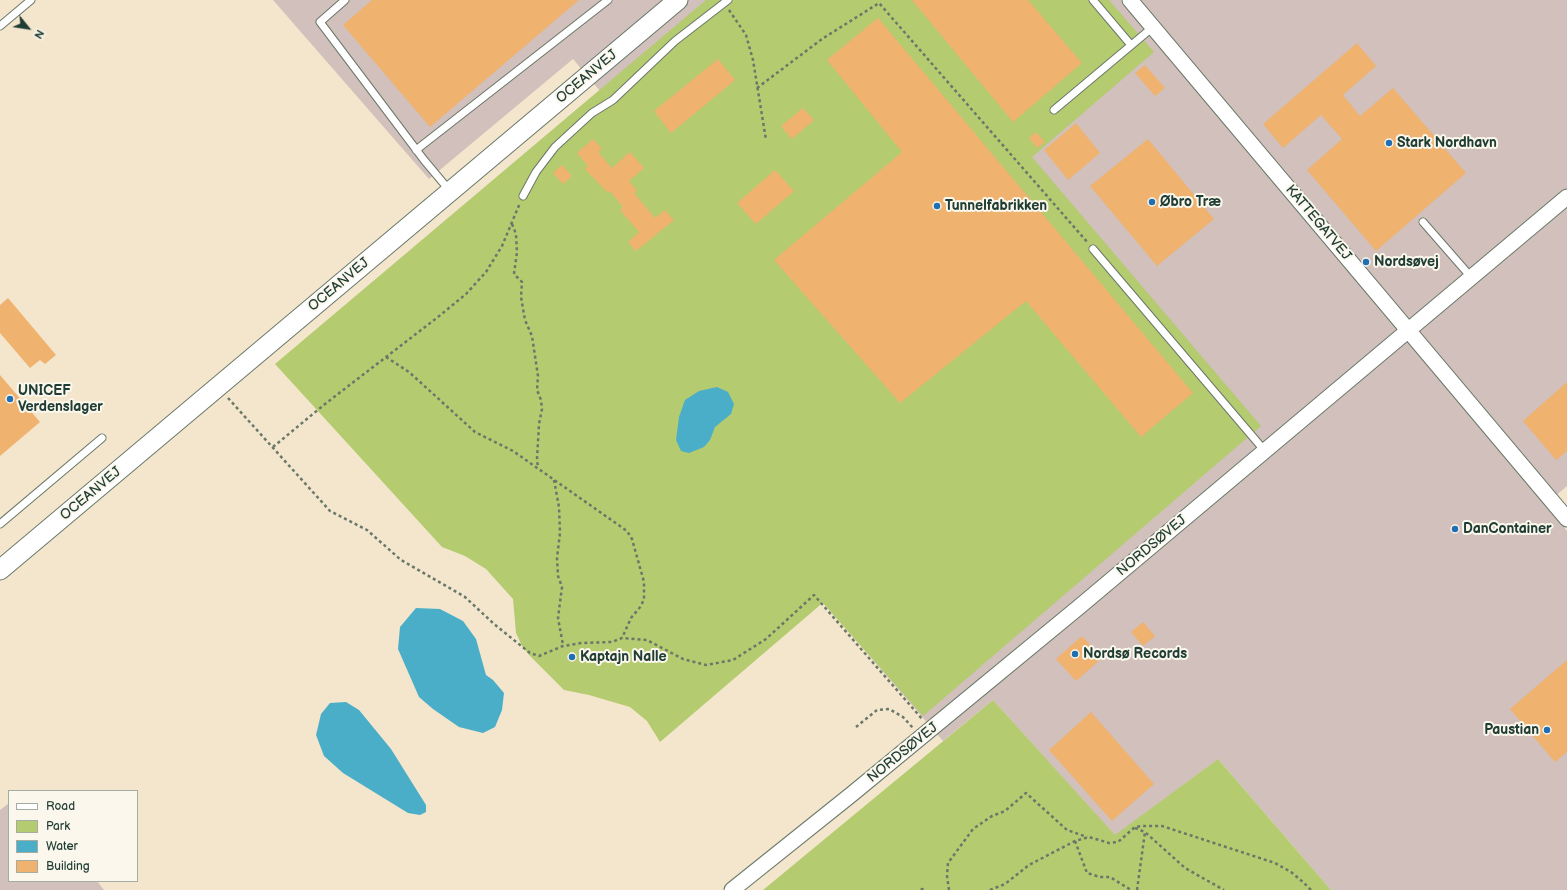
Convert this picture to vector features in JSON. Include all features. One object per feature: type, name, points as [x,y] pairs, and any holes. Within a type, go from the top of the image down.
[{"type":"street","name":"OCEANVEJ","points":[[0,570],[678,0]]},
{"type":"street","name":"KATTEGATVEJ","points":[[1130,0],[1567,519]]},
{"type":"street","name":"NORDSØVEJ","points":[[732,890],[926,734],[1145,553],[1264,450],[1567,197]]},
{"type":"lane","points":[[0,26],[31,0]]},
{"type":"lane","points":[[345,0],[320,22],[416,150],[450,192]]},
{"type":"lane","points":[[416,150],[608,0]]},
{"type":"lane","points":[[1093,0],[1132,45]]},
{"type":"lane","points":[[523,196],[536,172],[555,147],[592,113],[612,100],[675,41],[724,1]]},
{"type":"lane","points":[[1054,110],[1153,27]]},
{"type":"lane","points":[[1423,222],[1471,277]]},
{"type":"lane","points":[[1093,249],[1264,450]]},
{"type":"lane","points":[[0,524],[102,438]]},
{"type":"path","points":[[724,1],[746,35],[752,60],[766,140]]},
{"type":"path","points":[[757,88],[822,39],[878,1],[1093,249]]},
{"type":"path","points":[[273,447],[325,404],[466,294],[486,272],[502,246],[523,196]]},
{"type":"path","points":[[512,223],[516,234],[517,252],[514,274],[522,282],[521,297],[525,320],[532,336],[538,376],[537,390],[541,400],[542,409],[538,424],[538,468]]},
{"type":"path","points":[[386,357],[409,372],[475,432],[513,451],[627,531],[632,539],[644,582],[644,599],[641,606],[631,618],[622,638]]},
{"type":"path","points":[[218,387],[330,512],[367,530],[401,560],[465,597],[494,624],[530,653],[539,656],[563,646],[580,642],[612,642],[622,638],[647,640],[683,659],[706,665],[733,660],[766,639],[814,594],[926,734]]},
{"type":"path","points":[[554,480],[559,507],[560,533],[557,558],[558,576],[562,587],[558,618],[563,646]]},
{"type":"path","points":[[856,726],[877,710],[889,709],[903,717],[926,734]]},
{"type":"path","points":[[949,890],[947,876],[948,863],[973,829],[992,816],[1005,811],[1026,793],[1067,830],[1109,842],[1118,842],[1135,827],[1162,826],[1275,863],[1291,872],[1311,890]]},
{"type":"path","points":[[1135,827],[1144,832],[1185,868],[1224,890]]},
{"type":"path","points":[[1137,890],[1144,832]]},
{"type":"path","points":[[990,890],[1005,884],[1029,865],[1075,841],[1088,837]]},
{"type":"path","points":[[1075,841],[1087,873],[1100,877],[1110,877],[1131,890]]},
{"type":"path","points":[[921,890],[925,890]]},
{"type":"shaded area","points":[[273,0],[1567,0],[1567,486],[1546,504],[1567,531],[1567,890],[1331,890],[1218,759],[1115,836],[993,700],[943,741],[822,601],[606,98],[573,59],[429,179]]},
{"type":"shaded area","points":[[8,804],[8,882],[98,882],[104,890],[0,890],[0,810]]},
{"type":"green space","points":[[706,0],[1109,0],[1154,52],[1032,157],[1261,426],[923,716],[822,602],[660,742],[647,721],[630,707],[589,695],[564,690],[522,646],[516,633],[513,599],[486,569],[465,556],[442,547],[275,364]]},
{"type":"green space","points":[[993,700],[1115,835],[1218,759],[1331,890],[763,890]]},
{"type":"water","points":[[717,387],[728,392],[734,404],[731,414],[715,427],[710,440],[704,447],[689,453],[681,451],[676,440],[679,417],[685,400],[699,391]]},
{"type":"water","points":[[416,608],[440,609],[463,621],[476,639],[486,675],[493,680],[504,693],[502,710],[495,727],[483,733],[459,727],[419,697],[398,649],[400,627]]},
{"type":"water","points":[[346,702],[359,710],[391,749],[426,805],[426,812],[420,815],[408,813],[343,773],[324,756],[316,735],[321,714],[330,703]]},
{"type":"building","points":[[372,0],[579,0],[430,127],[343,25]]},
{"type":"building","points":[[912,0],[1028,0],[1082,63],[1013,122]]},
{"type":"building","name":"Tunnelfabrikken","points":[[878,18],[1193,393],[1141,437],[1026,301],[900,403],[774,260],[902,152],[827,60]]},
{"type":"building","name":"Stark Nordhavn","points":[[1357,43],[1376,66],[1343,95],[1360,116],[1393,88],[1466,173],[1376,251],[1307,170],[1342,139],[1321,115],[1283,148],[1263,124]]},
{"type":"building","points":[[718,59],[735,80],[671,133],[654,111]]},
{"type":"building","points":[[1145,65],[1165,88],[1155,96],[1135,73]]},
{"type":"building","points":[[803,108],[814,120],[792,139],[781,126]]},
{"type":"building","points":[[1076,123],[1100,153],[1068,180],[1044,150]]},
{"type":"building","points":[[1036,132],[1045,142],[1037,148],[1029,138]]},
{"type":"building","points":[[593,139],[602,149],[598,152],[612,168],[630,152],[644,168],[629,181],[637,190],[634,193],[655,218],[665,210],[674,220],[636,251],[628,242],[639,232],[620,210],[623,207],[610,191],[608,193],[585,169],[588,166],[577,153]]},
{"type":"building","name":"Øbro Træ","points":[[1148,139],[1214,219],[1157,266],[1090,186]]},
{"type":"building","points":[[562,165],[572,176],[563,184],[553,173]]},
{"type":"building","points":[[775,170],[794,191],[756,224],[737,203]]},
{"type":"building","points":[[8,298],[56,355],[45,364],[40,360],[30,368],[0,333],[0,305]]},
{"type":"building","name":"UNICEF Verdenslager","points":[[0,375],[40,422],[0,456]]},
{"type":"building","points":[[1567,382],[1567,451],[1556,460],[1523,421]]},
{"type":"building","points":[[1143,622],[1155,636],[1143,646],[1131,632]]},
{"type":"building","points":[[1082,636],[1102,658],[1076,681],[1056,659]]},
{"type":"building","name":"Paustian","points":[[1567,660],[1567,752],[1555,762],[1510,709]]},
{"type":"building","points":[[1091,712],[1154,784],[1112,821],[1049,750]]},
{"type":"place","name":"Stark Nordhavn","points":[[1389,143]]},
{"type":"place","name":"Øbro Træ","points":[[1152,202]]},
{"type":"place","name":"Tunnelfabrikken","points":[[937,206]]},
{"type":"place","name":"Nordsøvej","points":[[1366,262]]},
{"type":"place","name":"UNICEF Verdenslager","points":[[10,399]]},
{"type":"place","name":"DanContainer","points":[[1455,529]]},
{"type":"place","name":"Nordsø Records","points":[[1075,654]]},
{"type":"place","name":"Kaptajn Nalle","points":[[572,657]]},
{"type":"place","name":"Paustian","points":[[1547,730]]}]
